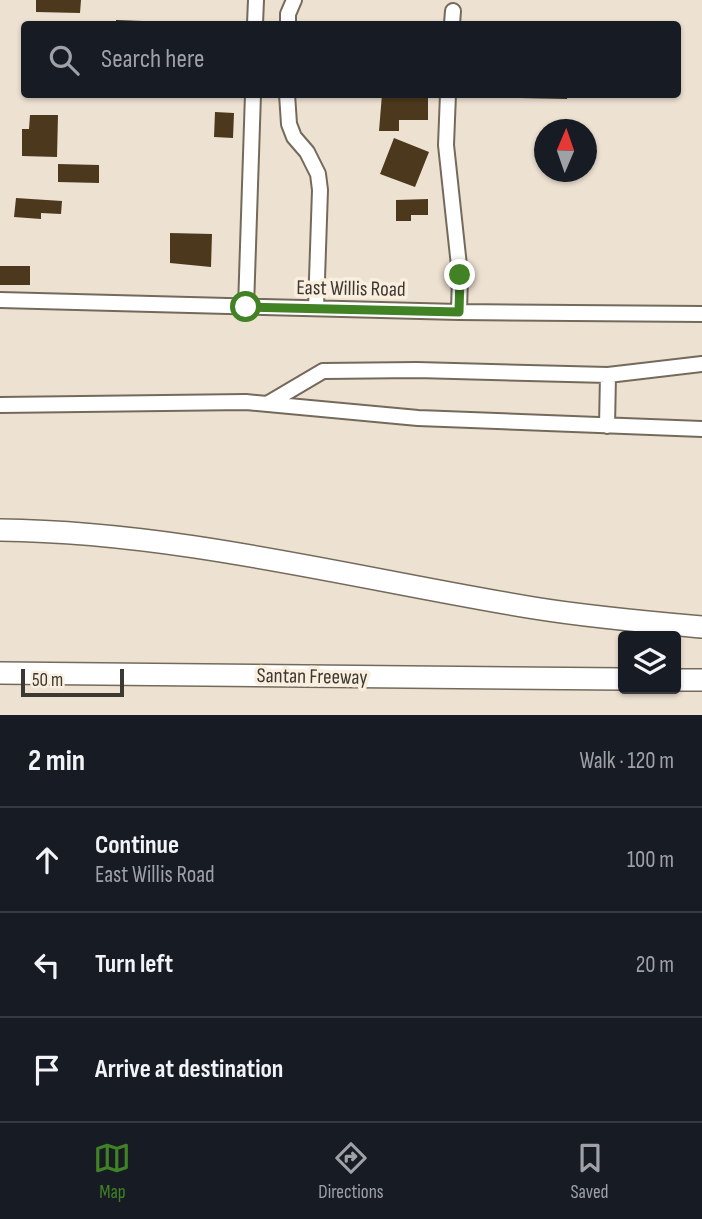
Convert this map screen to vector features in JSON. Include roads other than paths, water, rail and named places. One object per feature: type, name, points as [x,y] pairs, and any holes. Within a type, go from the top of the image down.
[{"type":"highway","points":[[0,530],[71,533],[164,543],[535,608],[702,626]]},
{"type":"highway","name":"Santan Freeway","points":[[0,673],[618,679]]},
{"type":"highway","points":[[681,680],[702,680]]},
{"type":"street","points":[[255,21],[256,0]]},
{"type":"street","points":[[288,21],[294,0]]},
{"type":"street","points":[[246,307],[253,98]]},
{"type":"street","points":[[287,98],[289,124],[294,137],[307,152],[318,174],[320,190],[316,308]]},
{"type":"street","points":[[448,98],[446,145],[460,275],[459,312]]},
{"type":"street","name":"East Willis Road","points":[[0,300],[459,312],[702,314]]},
{"type":"street","points":[[267,404],[323,370],[608,375],[702,364]]},
{"type":"street","points":[[607,426],[608,375]]},
{"type":"street","points":[[0,405],[246,402],[418,418],[702,429]]}]
